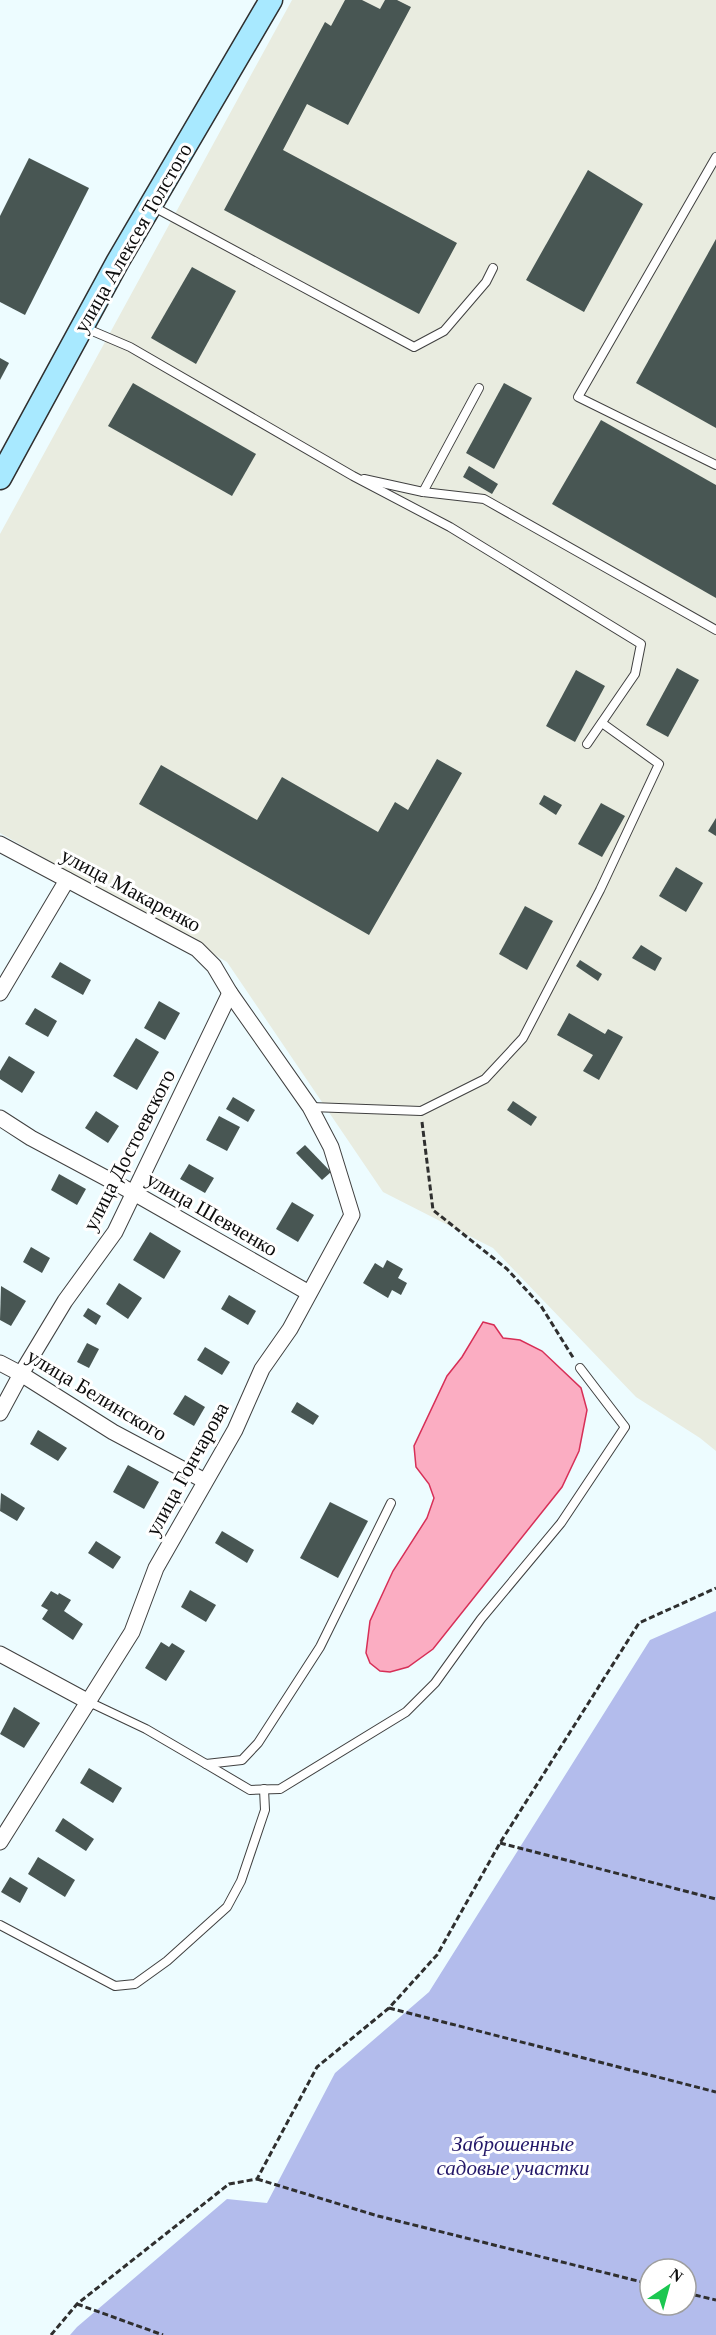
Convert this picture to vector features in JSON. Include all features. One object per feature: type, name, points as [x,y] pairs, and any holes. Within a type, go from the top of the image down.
[{"type":"street","name":"улица Алексея Толстого","points":[[0,478],[150,205],[271,0]]},
{"type":"street","name":"улица Макаренко","points":[[0,844],[197,950],[214,966],[230,993],[310,1107]]},
{"type":"street","points":[[0,993],[67,880]]},
{"type":"street","name":"улица Достоевского","points":[[0,1413],[65,1301],[115,1232],[230,993]]},
{"type":"street","name":"улица Гончарова","points":[[0,1842],[132,1632],[156,1568],[235,1430],[262,1370],[290,1329],[352,1215],[331,1148],[310,1107]]},
{"type":"street","name":"улица Шевченко","points":[[0,1118],[30,1138],[134,1193],[309,1293]]},
{"type":"street","name":"улица Белинского","points":[[0,1363],[113,1432],[205,1481]]},
{"type":"street","points":[[0,1654],[89,1702]]},
{"type":"lane","points":[[716,158],[578,397],[716,465]]},
{"type":"lane","points":[[150,205],[414,347],[444,331],[486,282],[493,268]]},
{"type":"lane","points":[[82,327],[130,347],[353,476],[450,526],[641,644],[635,674],[587,744]]},
{"type":"lane","points":[[423,492],[479,388]]},
{"type":"lane","points":[[353,476],[423,492],[484,499],[716,630]]},
{"type":"lane","points":[[310,1107],[421,1111],[485,1079],[523,1038],[600,890],[659,764],[602,723]]},
{"type":"lane","points":[[89,1702],[146,1729],[250,1790],[280,1789],[406,1712],[435,1683],[481,1619],[561,1522],[625,1427],[580,1368]]},
{"type":"lane","points":[[206,1764],[242,1760],[258,1743],[320,1647],[391,1503]]},
{"type":"lane","points":[[0,1925],[115,1986],[135,1984],[167,1961],[227,1907],[241,1881],[265,1810],[264,1789]]},
{"type":"path","points":[[421,1111],[433,1210],[507,1269],[541,1306],[580,1368]]},
{"type":"path","points":[[257,2179],[316,2067],[389,2008],[437,1955],[500,1843],[639,1623],[716,1588]]},
{"type":"path","points":[[500,1843],[716,1899]]},
{"type":"path","points":[[389,2008],[716,2092]]},
{"type":"path","points":[[51,2335],[76,2304],[230,2184],[257,2179],[378,2216],[638,2281]]},
{"type":"path","points":[[698,2296],[716,2300]]},
{"type":"path","points":[[76,2304],[163,2335]]},
{"type":"shaded area","points":[[292,0],[716,0],[716,1451],[700,1438],[636,1397],[493,1248],[383,1192],[227,962],[0,833],[0,534]]},
{"type":"shaded area","points":[[483,1322],[494,1325],[503,1338],[520,1340],[542,1351],[581,1388],[587,1410],[579,1451],[562,1487],[433,1649],[408,1667],[390,1672],[380,1671],[370,1663],[366,1653],[370,1621],[393,1571],[427,1518],[434,1498],[429,1484],[416,1467],[414,1446],[447,1376],[462,1357]]},
{"type":"green space","name":"Заброшенные садовые участки","points":[[716,1611],[716,2335],[70,2335],[227,2199],[267,2203],[335,2073],[429,1992],[650,1640]]},
{"type":"building","points":[[345,0],[362,0],[380,9],[385,0],[397,0],[411,7],[348,125],[307,104],[283,150],[457,243],[419,314],[224,210],[325,22],[331,26]]},
{"type":"building","points":[[29,158],[89,188],[25,315],[0,302],[0,216]]},
{"type":"building","points":[[588,170],[643,204],[584,312],[526,280]]},
{"type":"building","points":[[716,239],[716,428],[636,383]]},
{"type":"building","points":[[192,267],[236,291],[196,364],[151,338]]},
{"type":"building","points":[[0,358],[9,363],[0,380]]},
{"type":"building","points":[[133,383],[256,454],[232,496],[108,426]]},
{"type":"building","points":[[504,383],[532,398],[494,469],[466,453]]},
{"type":"building","points":[[601,420],[716,485],[716,598],[552,504]]},
{"type":"building","points":[[469,466],[498,484],[492,494],[463,477]]},
{"type":"building","points":[[677,668],[699,680],[668,737],[646,725]]},
{"type":"building","points":[[576,670],[605,686],[575,742],[546,726]]},
{"type":"building","points":[[437,759],[462,773],[369,935],[139,804],[161,765],[257,820],[282,777],[378,832],[395,802],[408,810]]},
{"type":"building","points":[[544,795],[562,805],[556,815],[539,804]]},
{"type":"building","points":[[601,803],[625,816],[602,857],[578,844]]},
{"type":"building","points":[[716,818],[716,836],[708,831]]},
{"type":"building","points":[[676,867],[703,883],[686,912],[659,896]]},
{"type":"building","points":[[525,906],[553,921],[527,970],[499,954]]},
{"type":"building","points":[[641,945],[662,958],[655,971],[632,958]]},
{"type":"building","points":[[580,960],[602,974],[598,981],[576,966]]},
{"type":"building","points":[[60,962],[91,980],[83,995],[51,977]]},
{"type":"building","points":[[159,1001],[180,1013],[165,1040],[144,1028]]},
{"type":"building","points":[[35,1008],[57,1021],[48,1037],[25,1024]]},
{"type":"building","points":[[569,1013],[605,1034],[608,1029],[623,1037],[599,1080],[583,1071],[593,1055],[557,1035]]},
{"type":"building","points":[[136,1038],[159,1052],[137,1090],[113,1076]]},
{"type":"building","points":[[9,1056],[35,1072],[22,1093],[0,1079],[0,1071]]},
{"type":"building","points":[[233,1097],[255,1110],[248,1122],[226,1109]]},
{"type":"building","points":[[513,1101],[537,1117],[531,1126],[507,1110]]},
{"type":"building","points":[[96,1111],[119,1126],[108,1143],[85,1128]]},
{"type":"building","points":[[219,1116],[240,1127],[227,1151],[206,1140]]},
{"type":"building","points":[[305,1145],[331,1172],[322,1180],[296,1153]]},
{"type":"building","points":[[189,1164],[214,1178],[205,1193],[180,1179]]},
{"type":"building","points":[[59,1174],[86,1189],[77,1205],[51,1190]]},
{"type":"building","points":[[292,1202],[314,1215],[298,1242],[276,1229]]},
{"type":"building","points":[[150,1232],[181,1251],[164,1279],[133,1260]]},
{"type":"building","points":[[31,1247],[50,1258],[42,1273],[23,1262]]},
{"type":"building","points":[[387,1260],[403,1269],[398,1278],[407,1283],[401,1295],[392,1290],[388,1298],[363,1283],[375,1263],[383,1268]]},
{"type":"building","points":[[119,1283],[142,1298],[128,1319],[106,1304]]},
{"type":"building","points":[[1,1286],[26,1301],[11,1326],[0,1320]]},
{"type":"building","points":[[229,1295],[256,1311],[248,1325],[221,1309]]},
{"type":"building","points":[[88,1308],[101,1316],[96,1325],[83,1316]]},
{"type":"building","points":[[87,1343],[99,1349],[89,1368],[77,1362]]},
{"type":"building","points":[[205,1347],[230,1362],[222,1375],[197,1360]]},
{"type":"building","points":[[185,1395],[205,1407],[194,1426],[173,1414]]},
{"type":"building","points":[[297,1402],[319,1416],[313,1425],[291,1412]]},
{"type":"building","points":[[38,1430],[67,1448],[58,1461],[30,1444]]},
{"type":"building","points":[[128,1465],[159,1482],[144,1509],[113,1492]]},
{"type":"building","points":[[1,1493],[25,1508],[17,1521],[0,1511]]},
{"type":"building","points":[[330,1502],[368,1521],[338,1578],[300,1558]]},
{"type":"building","points":[[222,1531],[254,1550],[247,1563],[215,1543]]},
{"type":"building","points":[[96,1541],[121,1557],[113,1569],[88,1553]]},
{"type":"building","points":[[190,1590],[216,1605],[206,1622],[181,1607]]},
{"type":"building","points":[[51,1591],[71,1600],[64,1611],[83,1624],[73,1640],[42,1619],[48,1610],[41,1606]]},
{"type":"building","points":[[161,1642],[169,1647],[172,1643],[185,1651],[166,1681],[145,1668]]},
{"type":"building","points":[[14,1707],[40,1723],[24,1748],[0,1734]]},
{"type":"building","points":[[89,1768],[122,1788],[113,1803],[80,1783]]},
{"type":"building","points":[[63,1818],[94,1839],[86,1851],[55,1831]]},
{"type":"building","points":[[38,1857],[75,1880],[65,1897],[28,1874]]},
{"type":"building","points":[[10,1877],[28,1888],[20,1903],[1,1892]]}]
